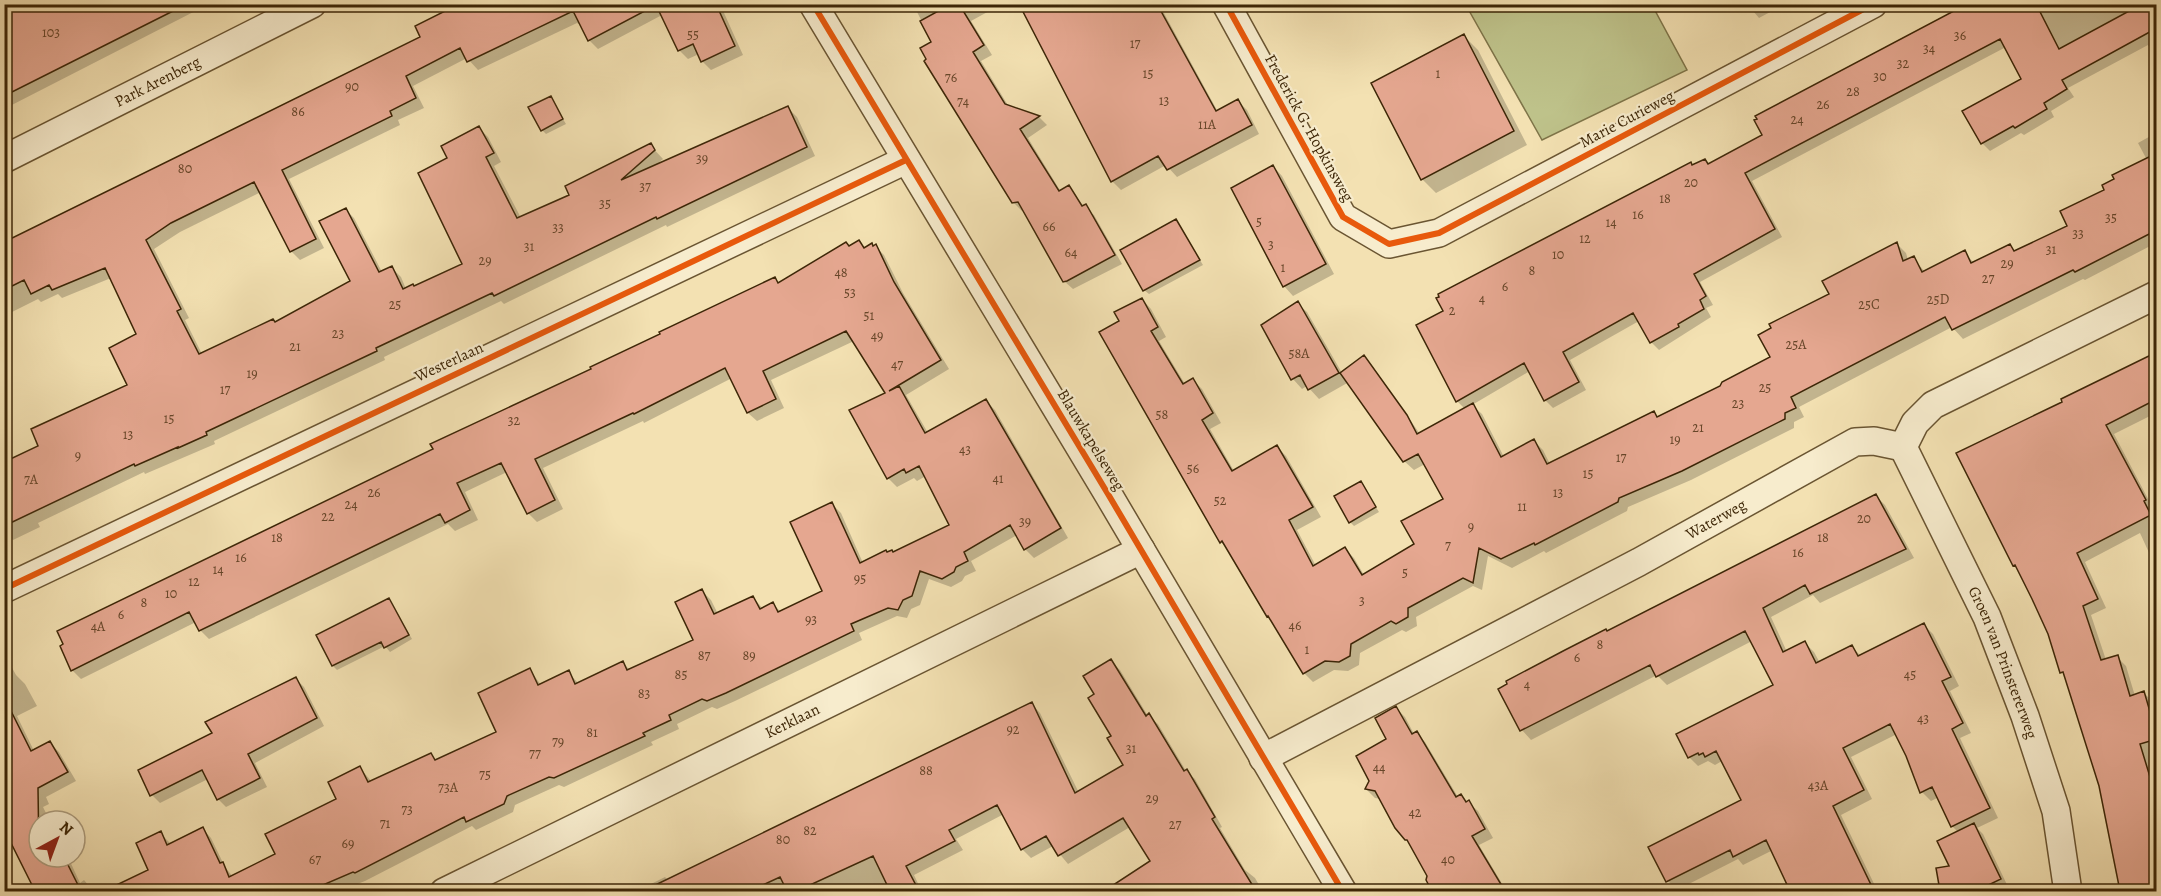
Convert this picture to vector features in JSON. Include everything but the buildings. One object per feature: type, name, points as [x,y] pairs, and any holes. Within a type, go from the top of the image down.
[{"type":"street","name":"Park Arenberg","points":[[4,159],[312,4]]},
{"type":"street","name":"Blauwkapelseweg","points":[[813,4],[1141,550],[1342,891]]},
{"type":"street","name":"Frederick G. Hopkinsweg","points":[[1226,4],[1343,217],[1389,244]]},
{"type":"street","name":"Marie Curieweg","points":[[1389,244],[1439,233],[1873,4]]},
{"type":"street","name":"Westerlaan","points":[[4,589],[906,160]]},
{"type":"street","points":[[1903,447],[1915,423],[1933,405],[2157,295]]},
{"type":"street","name":"Waterweg","points":[[1263,758],[1639,562],[1855,442],[1874,441],[1903,447]]},
{"type":"street","name":"Groen van Prinstererweg","points":[[1903,447],[1987,617],[2025,716],[2056,811],[2068,891]]},
{"type":"street","name":"Kerklaan","points":[[444,891],[1141,550]]},
{"type":"green space","points":[[1471,4],[1652,5],[1687,70],[1542,140],[1467,7]]},
{"type":"cycle path","points":[[813,4],[1108,494],[1343,892]]},
{"type":"cycle path","points":[[1226,4],[1343,217],[1389,244],[1439,233],[1873,4]]},
{"type":"cycle path","points":[[4,589],[906,160]]}]
